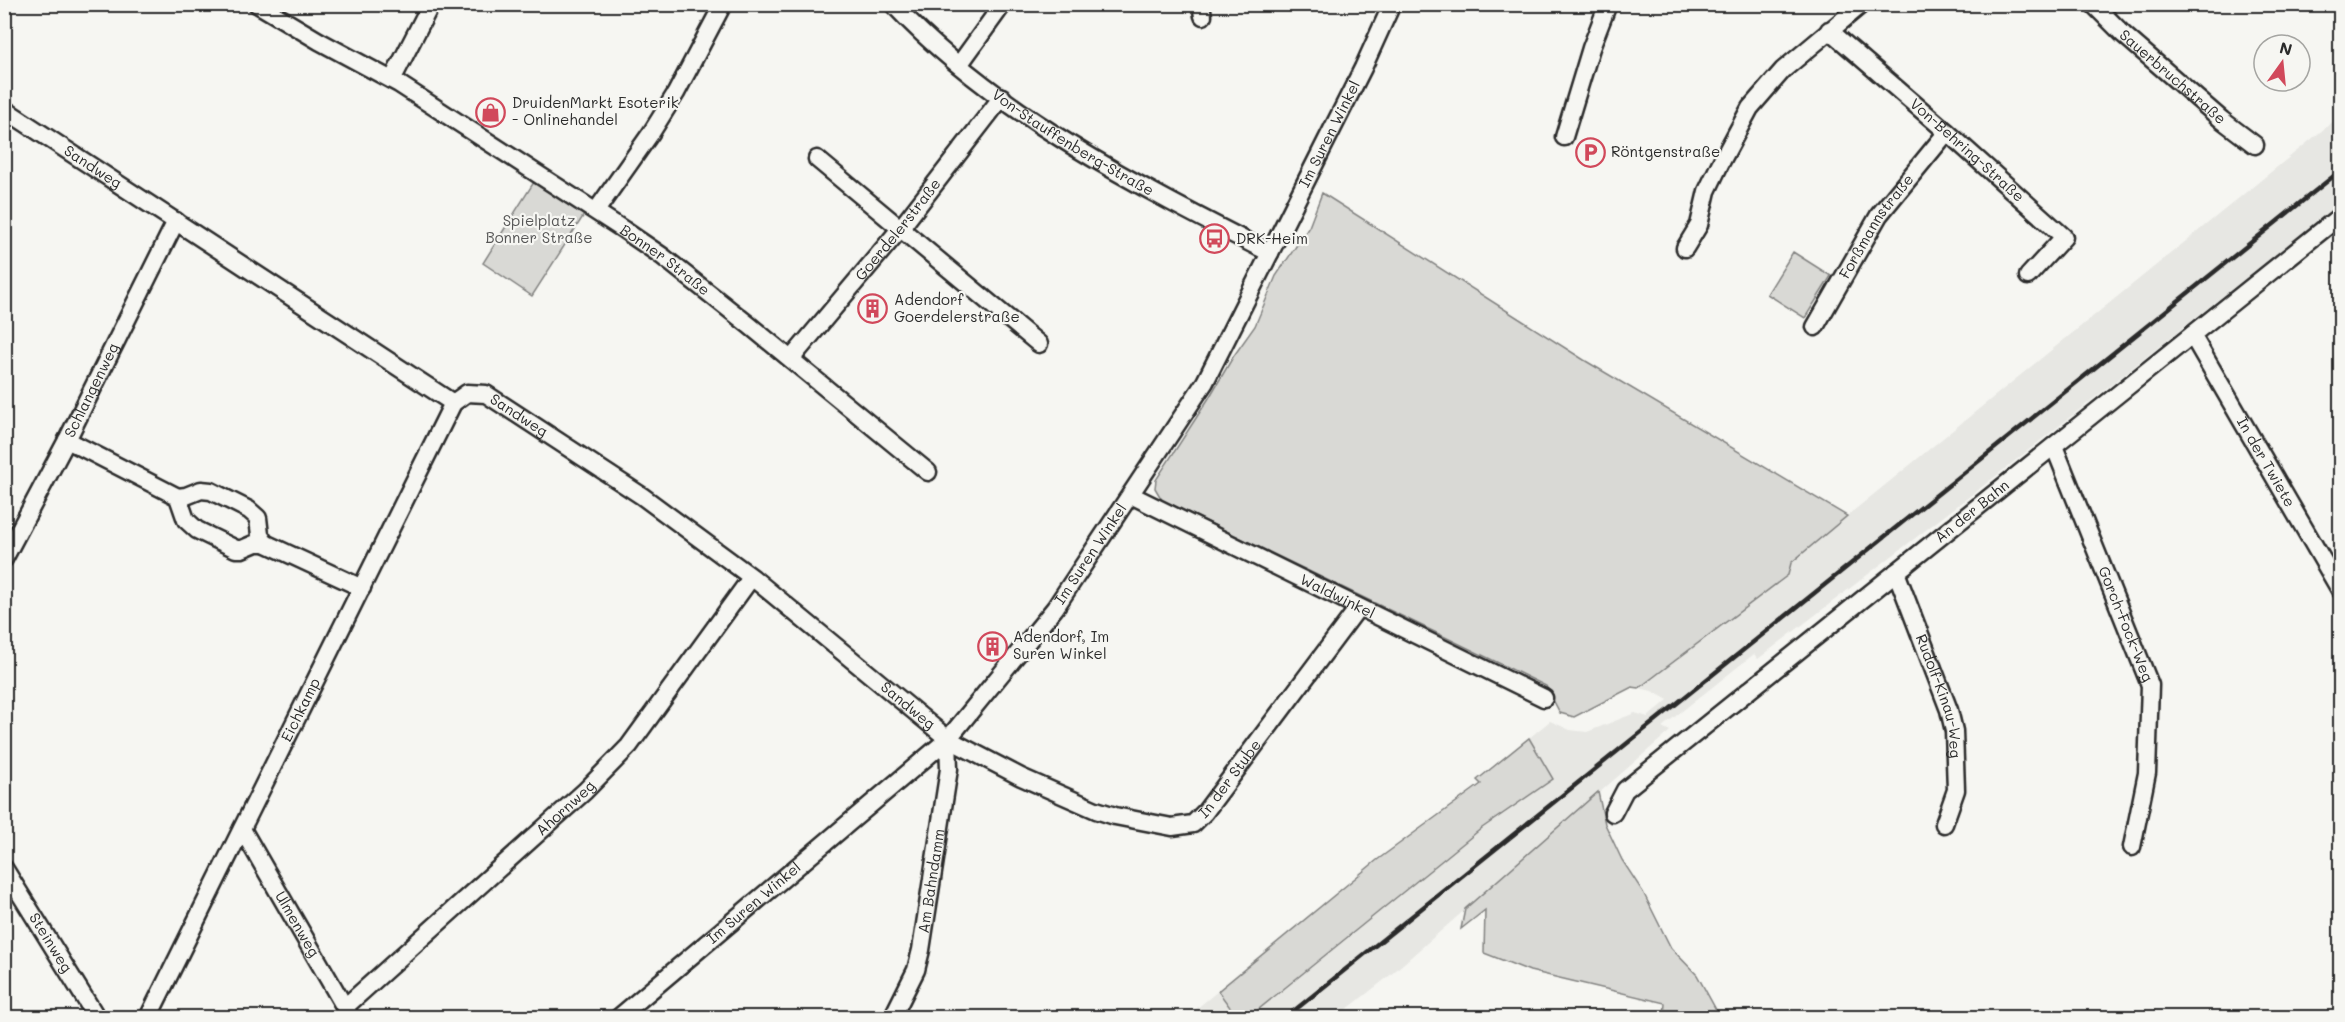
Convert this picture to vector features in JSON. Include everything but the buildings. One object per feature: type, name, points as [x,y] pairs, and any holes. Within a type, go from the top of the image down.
[{"type":"street","name":"Bonner Straße","points":[[256,4],[292,27],[392,80],[662,256],[928,472]]},
{"type":"street","points":[[392,80],[431,4]]},
{"type":"street","points":[[596,211],[672,99],[723,4]]},
{"type":"street","name":"Von-Stauffenberg-Straße","points":[[893,4],[959,65],[1040,124],[1134,182],[1270,253]]},
{"type":"street","points":[[959,65],[1003,4]]},
{"type":"street","name":"Im Suren Winkel","points":[[618,1017],[948,739],[1054,608],[1205,382],[1363,68],[1392,4]]},
{"type":"street","points":[[1564,137],[1587,58],[1608,4]]},
{"type":"street","points":[[1685,248],[1699,225],[1707,191],[1750,108],[1783,70],[1862,4]]},
{"type":"street","name":"Sauerbruchstraße","points":[[2093,4],[2238,134],[2255,145]]},
{"type":"street","name":"Von-Behring-Straße","points":[[1829,30],[2064,237],[2028,276]]},
{"type":"street","name":"Goerdelerstraße","points":[[791,359],[900,229],[1002,97]]},
{"type":"street","name":"Sandweg","points":[[4,109],[453,403],[467,393],[486,394],[642,495],[751,578],[948,739]]},
{"type":"street","name":"Forßmannstraße","points":[[1815,327],[1879,215],[1947,132]]},
{"type":"street","points":[[818,159],[1040,344]]},
{"type":"street","name":"An der Bahn","points":[[1612,813],[1624,790],[2340,216]]},
{"type":"street","name":"Schlangenweg","points":[[4,559],[67,441],[176,221]]},
{"type":"street","name":"In der Twiete","points":[[2192,335],[2340,590]]},
{"type":"street","name":"Eichkamp","points":[[148,1017],[453,403]]},
{"type":"street","points":[[67,441],[178,497],[206,490],[249,510],[258,518],[260,535],[265,543]]},
{"type":"street","name":"Gorch-Fock-Weg","points":[[2054,446],[2150,685],[2147,773],[2132,847]]},
{"type":"street","name":"Waldwinkel","points":[[1131,495],[1544,698]]},
{"type":"street","points":[[178,497],[186,520],[197,530],[236,549],[256,543],[265,543],[362,588]]},
{"type":"street","name":"Rudolf-Kinau-Weg","points":[[1896,572],[1949,710],[1954,731],[1956,790],[1944,824]]},
{"type":"street","name":"Ahornweg","points":[[348,1012],[613,763],[638,734],[751,578]]},
{"type":"street","name":"In der Stube","points":[[948,739],[1021,777],[1096,810],[1172,827],[1184,827],[1201,817],[1358,608]]},
{"type":"street","name":"Am Bahndamm","points":[[892,1017],[909,986],[921,950],[949,769],[948,739]]},
{"type":"street","name":"Ulmenweg","points":[[242,829],[348,1012]]},
{"type":"street","name":"Steinweg","points":[[4,868],[97,1017]]},
{"type":"shaded area","points":[[2340,116],[2340,203],[1996,476],[1758,659],[1754,654],[1662,727],[1670,731],[1388,977],[1337,1017],[1249,1018],[1482,828],[1553,779],[1529,738],[1550,721],[1570,730],[1587,732],[1635,713],[1648,717],[1668,700],[1652,691],[1639,688],[1788,576],[1791,563],[1847,516]]},
{"type":"shaded area","points":[[1218,991],[1237,1017],[1185,1018]]},
{"type":"green space","name":"Spielplatz Bonner Straße","points":[[534,182],[584,215],[532,296],[483,263]]},
{"type":"green space","points":[[1322,193],[1584,360],[1847,516],[1791,563],[1788,575],[1639,688],[1632,687],[1574,717],[1560,713],[1546,686],[1162,500],[1155,488],[1156,480],[1255,326],[1276,276],[1309,227]]},
{"type":"green space","points":[[1793,252],[1831,276],[1805,318],[1767,294]]},
{"type":"green space","points":[[1529,738],[1553,779],[1482,828],[1249,1017],[1237,1017],[1218,991],[1377,860],[1481,784],[1477,780]]},
{"type":"green space","points":[[1598,792],[1605,824],[1622,860],[1643,892],[1671,948],[1697,975],[1720,1017],[1664,1017],[1665,1003],[1530,971],[1484,953],[1485,910],[1461,929],[1465,909]]},
{"type":"railway","points":[[1285,1018],[2340,171]]},
{"type":"place","name":"DruidenMarkt Esoterik - Onlinehandel","points":[[491,112]]},
{"type":"place","name":"Röntgenstraße","points":[[1590,152]]},
{"type":"place","name":"DRK-Heim","points":[[1215,239]]},
{"type":"place","name":"Adendorf Goerdelerstraße","points":[[873,309]]},
{"type":"place","name":"Adendorf, Im Suren Winkel","points":[[992,646]]}]
